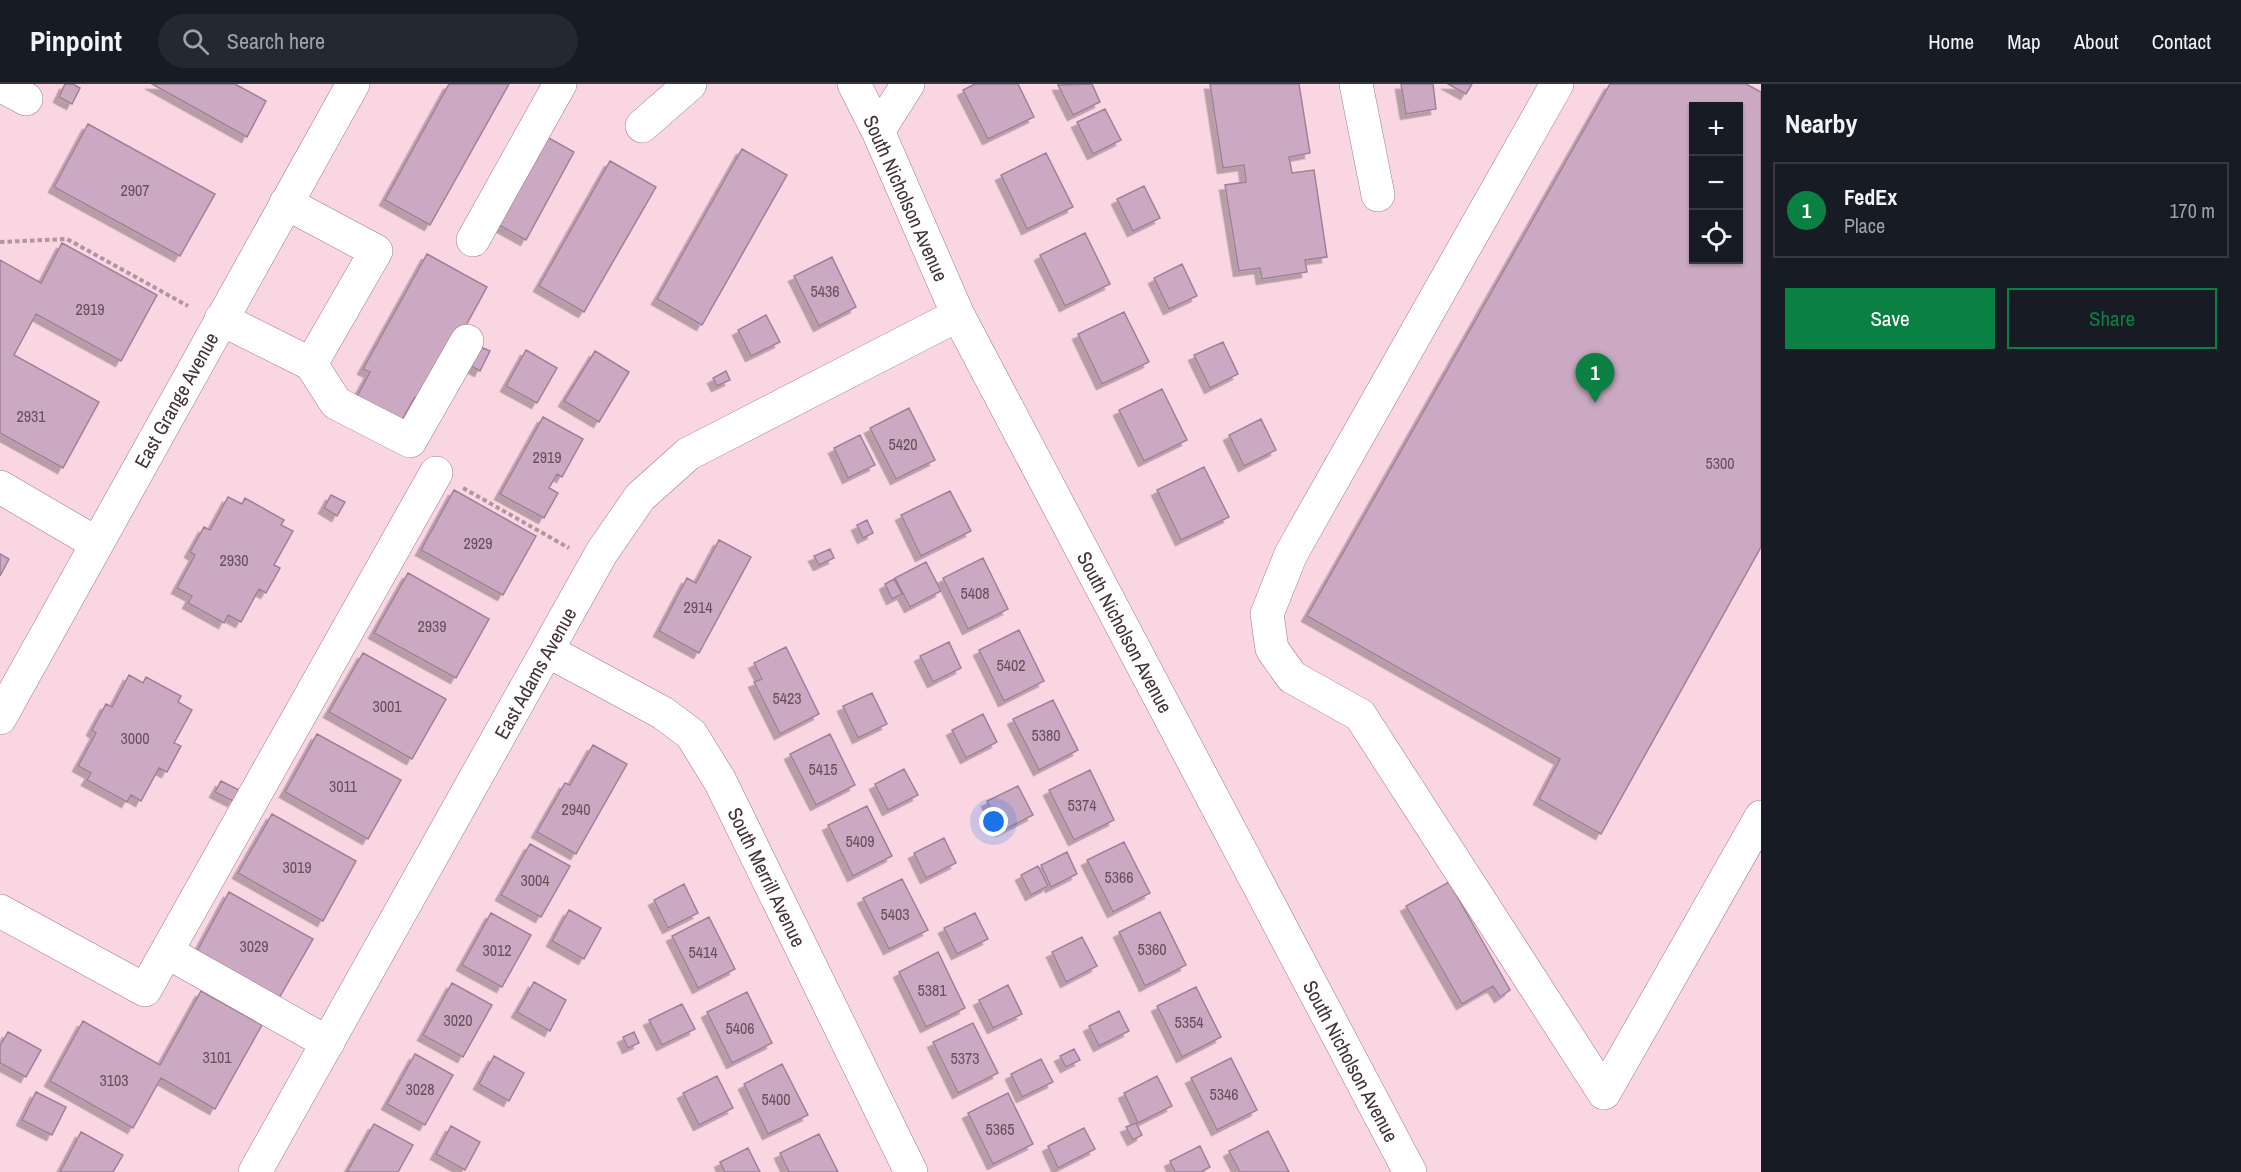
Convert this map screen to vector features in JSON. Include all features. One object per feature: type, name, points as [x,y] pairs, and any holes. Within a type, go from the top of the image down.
[{"type":"street","name":"East Grange Avenue","points":[[0,718],[353,84]]},
{"type":"street","points":[[473,240],[560,84]]},
{"type":"street","points":[[642,126],[690,84]]},
{"type":"street","name":"South Nicholson Avenue","points":[[854,84],[878,131],[958,315],[1410,1172]]},
{"type":"street","points":[[878,131],[908,84]]},
{"type":"street","points":[[1356,84],[1378,195]]},
{"type":"street","points":[[1557,84],[1291,554],[1267,614],[1272,649],[1292,677],[1360,715],[1604,1093],[1761,817]]},
{"type":"street","points":[[286,203],[376,251],[311,364]]},
{"type":"street","name":"East Adams Avenue","points":[[255,1172],[596,563],[640,497],[688,454],[958,315]]},
{"type":"street","points":[[221,319],[311,364],[336,403],[410,441],[467,341]]},
{"type":"street","points":[[0,911],[145,990],[436,473]]},
{"type":"street","points":[[0,487],[96,543]]},
{"type":"street","name":"South Merrill Avenue","points":[[548,651],[663,713],[691,734],[720,781],[911,1172]]},
{"type":"street","points":[[167,952],[328,1043]]},
{"type":"path","points":[[0,242],[67,239],[188,306]]},
{"type":"path","points":[[436,473],[596,563]]},
{"type":"building","points":[[65,84],[73,84],[80,88],[72,104],[59,97]]},
{"type":"building","points":[[152,84],[235,84],[266,101],[247,137]]},
{"type":"building","points":[[449,84],[509,84],[430,225],[385,200]]},
{"type":"building","points":[[975,84],[1018,84],[1034,117],[988,139],[963,90]]},
{"type":"building","points":[[1092,84],[1100,102],[1073,115],[1058,85]]},
{"type":"building","points":[[1210,84],[1299,84],[1310,153],[1289,157],[1292,173],[1314,170],[1327,257],[1305,260],[1307,272],[1262,279],[1260,268],[1239,271],[1225,185],[1246,182],[1244,165],[1223,168]]},
{"type":"building","points":[[1401,84],[1433,84],[1436,109],[1406,114]]},
{"type":"building","points":[[1448,84],[1472,84],[1466,94]]},
{"type":"building","points":[[1610,84],[1746,84],[1761,92],[1761,547],[1601,834],[1539,799],[1560,759],[1307,616]]},
{"type":"building","points":[[1105,109],[1121,140],[1093,154],[1077,122]]},
{"type":"building","points":[[88,124],[215,194],[180,256],[54,187]]},
{"type":"building","points":[[547,137],[574,152],[526,240],[499,225]]},
{"type":"building","points":[[742,149],[787,175],[702,325],[657,299]]},
{"type":"building","points":[[1046,153],[1073,207],[1027,229],[1001,175]]},
{"type":"building","points":[[610,161],[656,187],[584,312],[539,286]]},
{"type":"building","points":[[1144,186],[1160,218],[1133,231],[1117,199]]},
{"type":"building","points":[[1085,233],[1110,284],[1065,306],[1040,255]]},
{"type":"building","points":[[62,243],[157,295],[121,361],[36,314],[14,355],[99,402],[63,468],[0,433],[0,260],[41,283]]},
{"type":"building","points":[[427,254],[487,287],[424,402],[415,397],[399,425],[355,400],[370,372],[363,369]]},
{"type":"building","points":[[832,257],[856,307],[819,326],[794,276]]},
{"type":"building","points":[[1182,264],[1197,296],[1169,309],[1154,278]]},
{"type":"building","points":[[1124,312],[1149,362],[1102,384],[1078,334]]},
{"type":"building","points":[[766,315],[780,342],[751,356],[738,330]]},
{"type":"building","points":[[1223,342],[1238,374],[1210,388],[1194,355]]},
{"type":"building","points":[[478,346],[490,351],[480,371],[469,365]]},
{"type":"building","points":[[526,350],[557,368],[537,403],[506,386]]},
{"type":"building","points":[[595,351],[629,372],[599,422],[564,401]]},
{"type":"building","points":[[726,371],[730,380],[717,386],[713,378]]},
{"type":"building","points":[[1162,389],[1187,440],[1144,461],[1119,410]]},
{"type":"building","points":[[909,408],[935,460],[896,479],[870,428]]},
{"type":"building","points":[[543,417],[583,439],[562,477],[557,474],[549,488],[558,493],[544,518],[500,494]]},
{"type":"building","points":[[1261,419],[1276,450],[1244,466],[1229,435]]},
{"type":"building","points":[[860,435],[875,465],[848,478],[834,448]]},
{"type":"building","points":[[1204,467],[1229,517],[1181,540],[1157,490]]},
{"type":"building","points":[[454,490],[536,536],[503,595],[421,550]]},
{"type":"building","points":[[950,491],[971,531],[921,556],[901,515]]},
{"type":"building","points":[[331,495],[345,502],[337,516],[324,508]]},
{"type":"building","points":[[228,497],[242,504],[245,498],[284,520],[281,525],[293,531],[274,565],[280,568],[266,593],[259,589],[241,622],[228,615],[224,623],[188,603],[192,596],[177,588],[195,555],[190,552],[204,527],[210,530]]},
{"type":"building","points":[[867,520],[873,533],[863,538],[857,525]]},
{"type":"building","points":[[719,540],[751,557],[699,653],[659,631],[687,578],[696,583]]},
{"type":"building","points":[[830,549],[834,558],[819,565],[814,556]]},
{"type":"building","points":[[0,554],[9,559],[0,576]]},
{"type":"building","points":[[983,558],[1008,609],[968,629],[943,578]]},
{"type":"building","points":[[926,562],[941,591],[910,607],[895,578]]},
{"type":"building","points":[[408,573],[489,619],[456,678],[374,633]]},
{"type":"building","points":[[894,579],[902,594],[892,599],[885,584]]},
{"type":"building","points":[[1019,630],[1044,681],[1004,701],[979,650]]},
{"type":"building","points":[[949,642],[961,668],[933,682],[920,656]]},
{"type":"building","points":[[786,647],[819,714],[780,734],[754,682],[762,679],[754,663]]},
{"type":"building","points":[[363,653],[446,699],[412,759],[329,712]]},
{"type":"building","points":[[129,675],[143,683],[146,677],[181,696],[178,702],[192,710],[174,743],[181,746],[167,772],[159,768],[141,801],[131,795],[127,802],[87,780],[91,773],[78,766],[96,733],[92,730],[106,704],[112,707]]},
{"type":"building","points":[[872,693],[887,724],[858,738],[843,706]]},
{"type":"building","points":[[1053,700],[1078,750],[1039,770],[1013,719]]},
{"type":"building","points":[[983,714],[997,742],[966,758],[952,730]]},
{"type":"building","points":[[317,734],[401,780],[368,839],[285,792]]},
{"type":"building","points":[[830,734],[855,785],[816,805],[790,754]]},
{"type":"building","points":[[593,745],[627,764],[576,854],[537,832],[565,783],[570,785]]},
{"type":"building","points":[[904,769],[918,795],[888,810],[875,784]]},
{"type":"building","points":[[1090,770],[1114,820],[1074,840],[1049,790]]},
{"type":"building","points":[[221,781],[239,790],[233,801],[215,792]]},
{"type":"building","points":[[1018,786],[1033,815],[1002,831],[987,801]]},
{"type":"building","points":[[867,806],[892,856],[853,876],[828,825]]},
{"type":"building","points":[[272,814],[356,861],[323,921],[238,873]]},
{"type":"building","points":[[944,838],[956,863],[926,878],[914,853]]},
{"type":"building","points":[[1124,842],[1150,893],[1113,912],[1087,860]]},
{"type":"building","points":[[530,844],[570,866],[541,917],[501,895]]},
{"type":"building","points":[[1067,852],[1077,874],[1051,887],[1041,865]]},
{"type":"building","points":[[1038,866],[1048,886],[1031,895],[1021,875]]},
{"type":"building","points":[[902,879],[928,930],[889,949],[863,898]]},
{"type":"building","points":[[1449,882],[1510,990],[1500,997],[1493,986],[1462,1004],[1406,906]]},
{"type":"building","points":[[684,884],[698,913],[668,928],[654,900]]},
{"type":"building","points":[[229,892],[313,939],[278,1000],[196,953]]},
{"type":"building","points":[[569,910],[601,928],[584,959],[552,941]]},
{"type":"building","points":[[1160,912],[1186,965],[1145,986],[1119,932]]},
{"type":"building","points":[[491,913],[531,935],[502,987],[462,965]]},
{"type":"building","points":[[975,913],[988,939],[957,954],[944,928]]},
{"type":"building","points":[[709,917],[735,969],[698,988],[672,936]]},
{"type":"building","points":[[1082,937],[1097,966],[1066,982],[1052,952]]},
{"type":"building","points":[[938,952],[965,1008],[926,1027],[899,972]]},
{"type":"building","points":[[534,982],[566,1000],[550,1031],[517,1012]]},
{"type":"building","points":[[452,983],[492,1005],[463,1057],[423,1035]]},
{"type":"building","points":[[1008,985],[1022,1014],[993,1028],[979,1000]]},
{"type":"building","points":[[1196,987],[1221,1037],[1182,1057],[1157,1006]]},
{"type":"building","points":[[201,991],[262,1025],[215,1109],[161,1078],[133,1128],[50,1081],[83,1021],[160,1065]]},
{"type":"building","points":[[747,992],[772,1043],[732,1063],[707,1012]]},
{"type":"building","points":[[682,1004],[695,1029],[662,1045],[649,1020]]},
{"type":"building","points":[[1119,1011],[1129,1031],[1099,1046],[1089,1026]]},
{"type":"building","points":[[973,1023],[998,1073],[958,1093],[933,1042]]},
{"type":"building","points":[[8,1032],[41,1050],[26,1077],[0,1063],[0,1046]]},
{"type":"building","points":[[634,1032],[639,1043],[628,1048],[623,1037]]},
{"type":"building","points":[[1074,1049],[1080,1060],[1066,1067],[1060,1056]]},
{"type":"building","points":[[415,1054],[453,1075],[425,1125],[387,1104]]},
{"type":"building","points":[[494,1056],[524,1073],[509,1101],[479,1084]]},
{"type":"building","points":[[1231,1058],[1257,1110],[1217,1130],[1191,1078]]},
{"type":"building","points":[[1041,1059],[1053,1082],[1022,1097],[1011,1074]]},
{"type":"building","points":[[782,1064],[808,1115],[768,1134],[744,1084]]},
{"type":"building","points":[[717,1076],[733,1108],[699,1125],[683,1093]]},
{"type":"building","points":[[1157,1076],[1172,1106],[1138,1123],[1124,1093]]},
{"type":"building","points":[[36,1092],[66,1107],[52,1135],[22,1120]]},
{"type":"building","points":[[1008,1093],[1033,1144],[993,1164],[968,1113]]},
{"type":"building","points":[[1136,1123],[1142,1135],[1133,1140],[1126,1127]]},
{"type":"building","points":[[374,1124],[413,1145],[398,1172],[347,1172]]},
{"type":"building","points":[[451,1126],[480,1142],[465,1170],[436,1154]]},
{"type":"building","points":[[1084,1128],[1095,1149],[1058,1168],[1048,1146]]},
{"type":"building","points":[[1268,1131],[1289,1172],[1240,1172],[1229,1151]]},
{"type":"building","points":[[81,1132],[123,1155],[113,1172],[60,1172]]},
{"type":"building","points":[[819,1134],[838,1172],[789,1172],[780,1153]]},
{"type":"building","points":[[1200,1146],[1210,1167],[1201,1172],[1175,1172],[1170,1161]]},
{"type":"building","points":[[748,1148],[760,1172],[725,1172],[720,1162]]},
{"type":"place","name":"FedEx","points":[[1595,403]]}]
